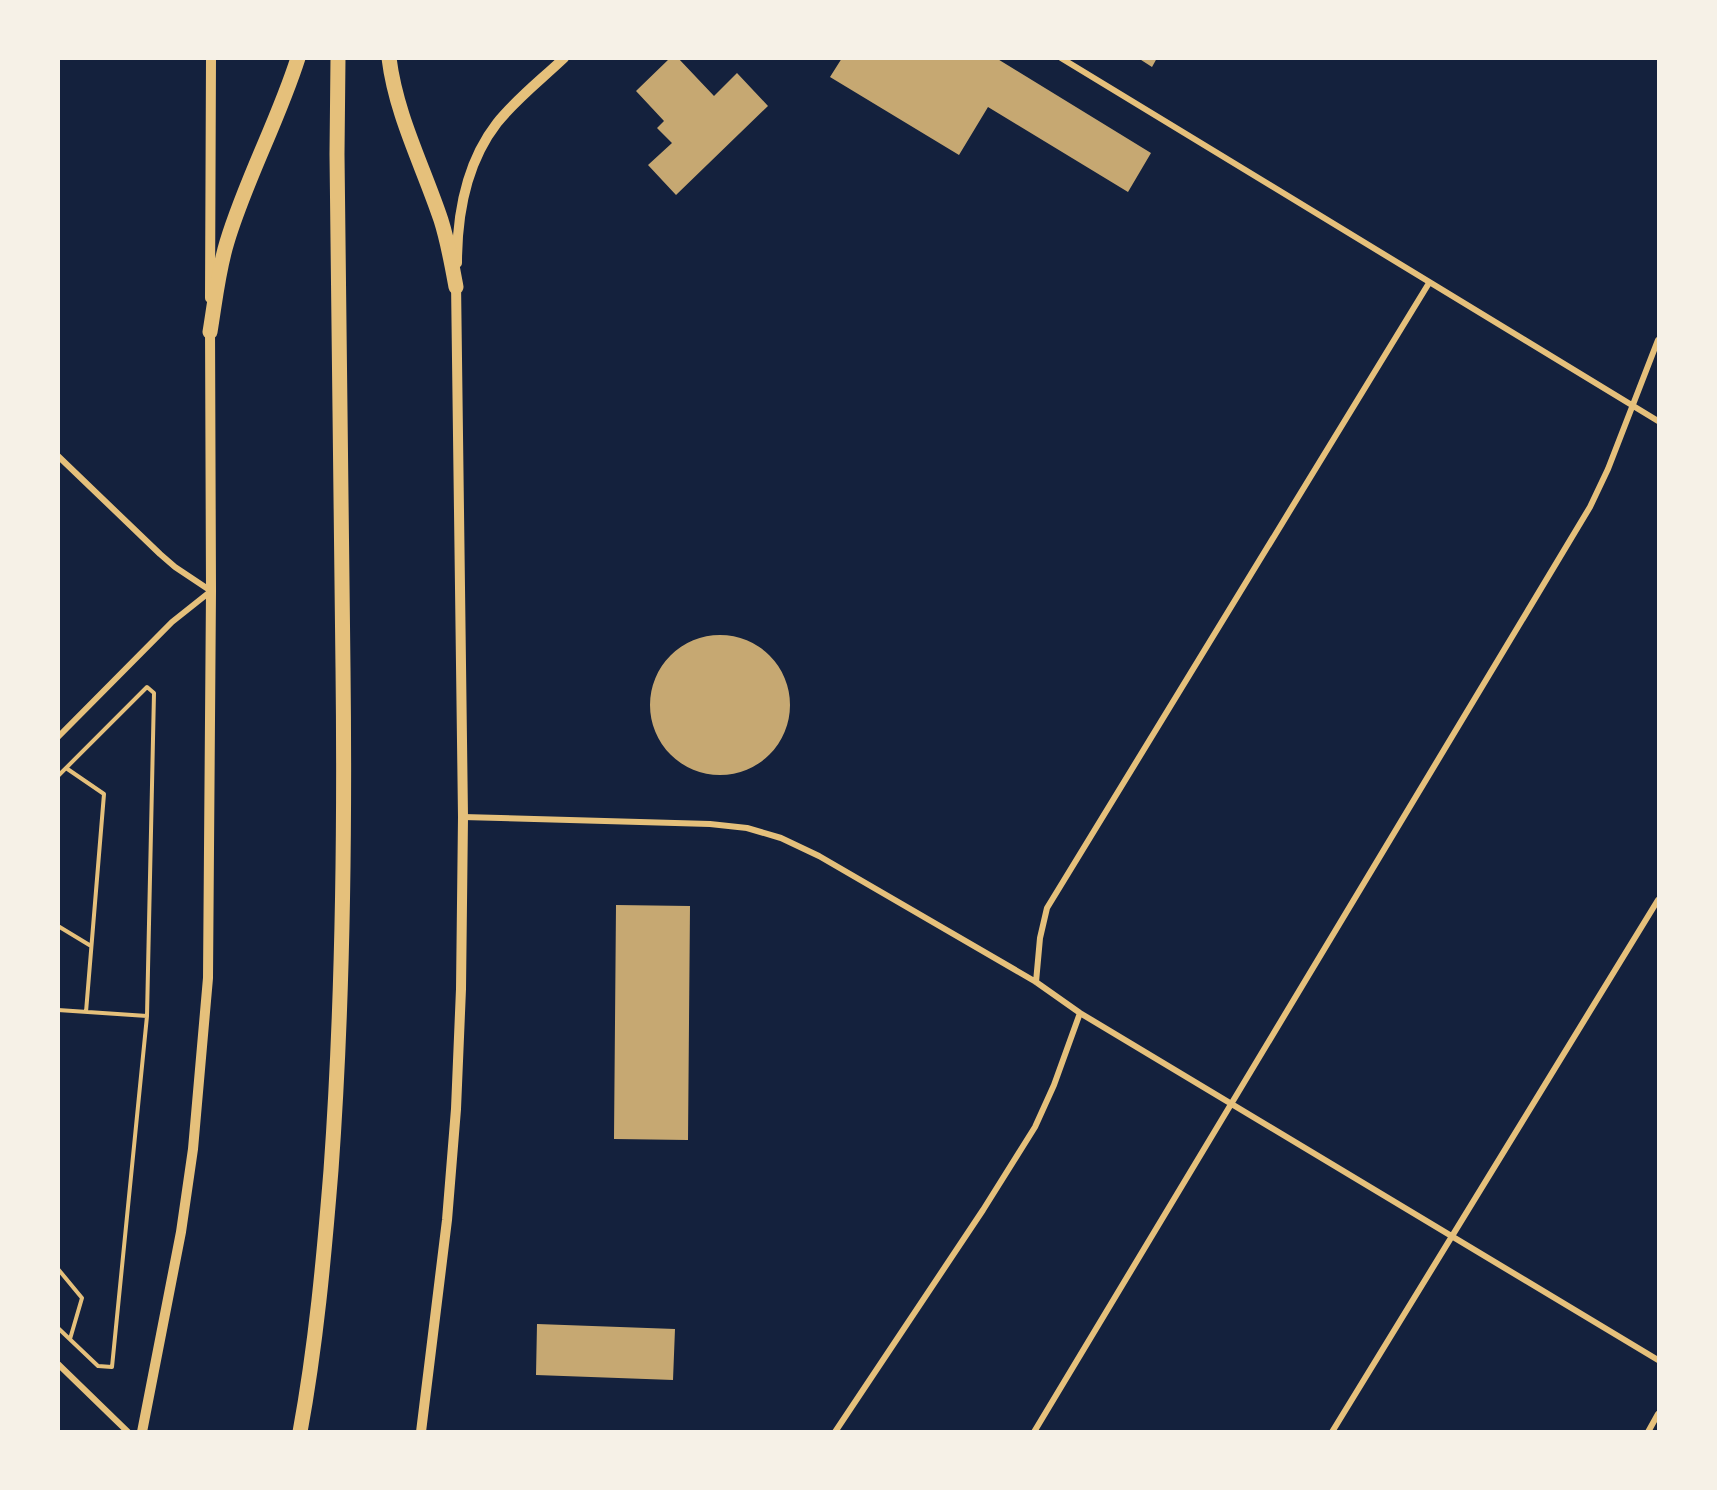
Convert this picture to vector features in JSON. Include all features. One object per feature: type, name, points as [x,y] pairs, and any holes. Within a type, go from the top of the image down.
[{"type":"main road","points":[[210,332],[226,244],[283,102],[298,58]]},
{"type":"main road","points":[[300,1431],[310,1369],[326,1227],[339,1053],[342,953],[344,741],[337,154],[338,58]]},
{"type":"main road","points":[[389,58],[404,120],[441,220],[456,287]]},
{"type":"street","points":[[142,1431],[181,1232],[202,1066],[208,978],[211,58]]},
{"type":"street","points":[[421,1431],[447,1220],[456,1109],[461,989],[464,817],[456,287],[460,210],[468,180],[481,148],[497,123],[564,58]]},
{"type":"street","points":[[1061,58],[1659,422]]},
{"type":"street","points":[[1036,982],[1040,938],[1047,908],[1429,283]]},
{"type":"street","points":[[1034,1431],[1590,507],[1608,469],[1659,340]]},
{"type":"street","points":[[58,456],[160,554],[211,591]]},
{"type":"street","points":[[58,738],[172,622],[211,591]]},
{"type":"street","points":[[464,817],[710,824],[747,828],[781,838],[819,856],[1036,982],[1080,1013],[1659,1360]]},
{"type":"street","points":[[1332,1431],[1659,900]]},
{"type":"street","points":[[835,1431],[983,1210],[1035,1127],[1054,1085],[1080,1013]]},
{"type":"street","points":[[58,1364],[128,1431]]},
{"type":"street","points":[[1648,1431],[1659,1414]]},
{"type":"path","points":[[58,1328],[98,1366],[112,1367],[147,1016],[154,693],[141,681]]},
{"type":"path","points":[[58,776],[147,687]]},
{"type":"path","points":[[66,768],[104,794],[86,1012]]},
{"type":"path","points":[[58,926],[91,946]]},
{"type":"path","points":[[58,1010],[147,1016]]},
{"type":"path","points":[[58,1269],[82,1298],[70,1339]]},
{"type":"building","points":[[670,58],[678,58],[714,96],[737,73],[768,106],[676,195],[648,165],[672,143],[657,128],[664,121],[636,91]]},
{"type":"building","points":[[842,58],[996,58],[1151,153],[1128,192],[988,107],[959,155],[830,77]]},
{"type":"building","points":[[1138,58],[1157,58],[1152,67]]},
{"type":"building","points":[[720,635],[747,640],[769,656],[785,678],[790,705],[785,732],[769,754],[747,770],[720,775],[693,770],[671,754],[655,732],[650,705],[655,678],[671,656],[693,640]]},
{"type":"building","points":[[616,905],[690,906],[688,1140],[614,1139]]},
{"type":"building","points":[[537,1324],[675,1329],[673,1380],[536,1375]]}]
